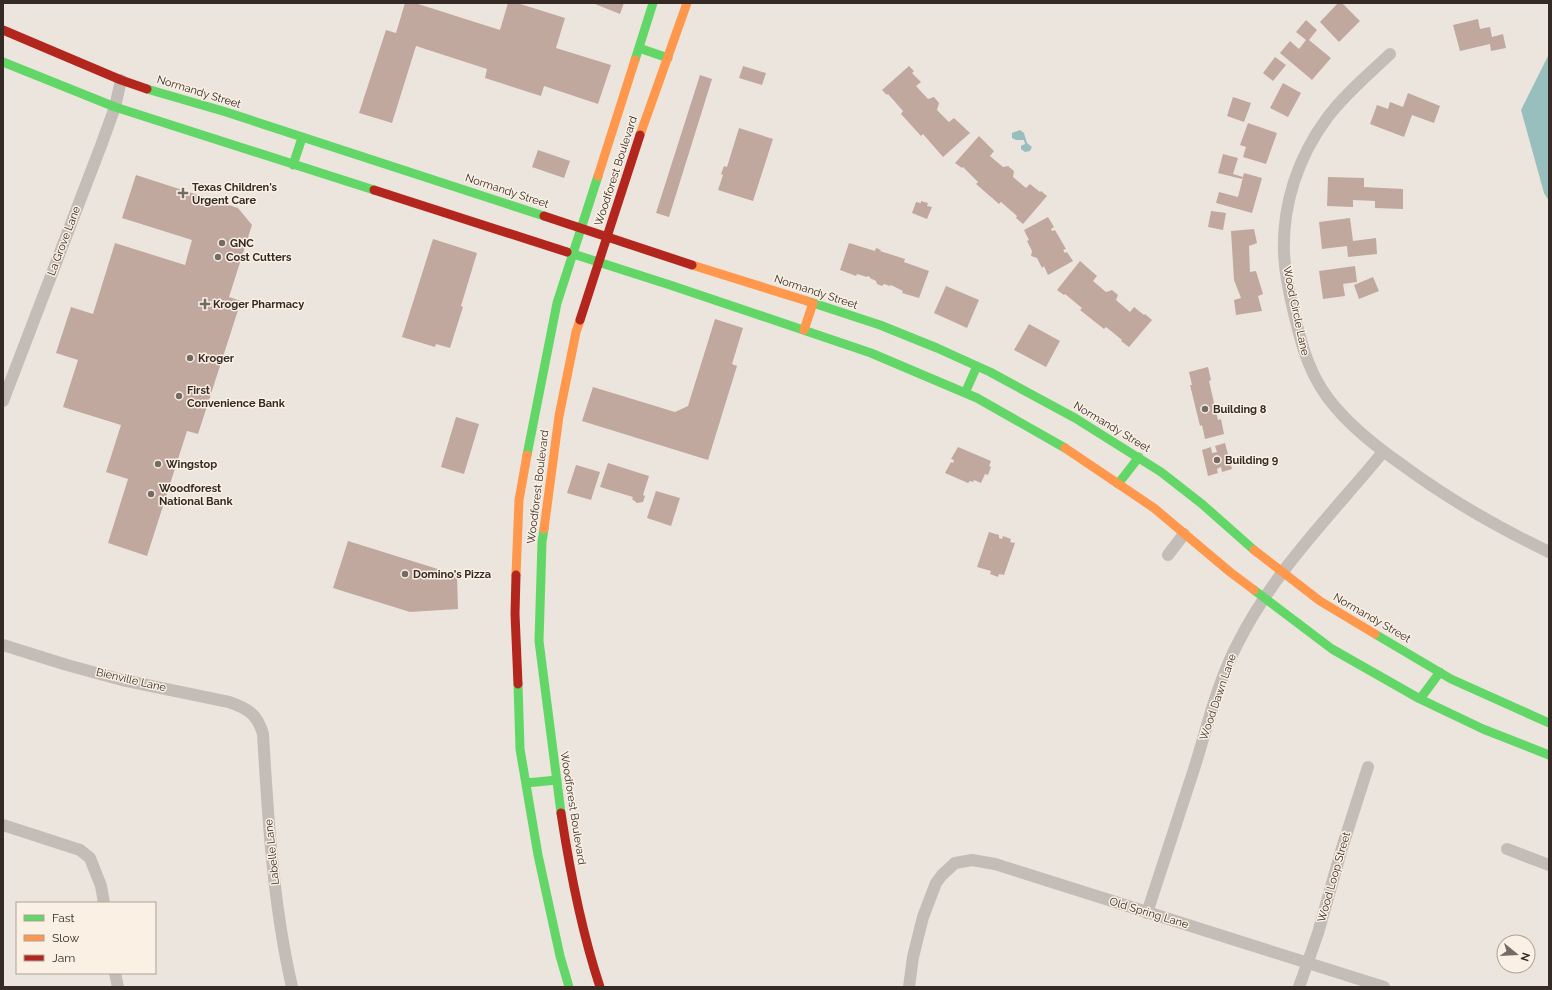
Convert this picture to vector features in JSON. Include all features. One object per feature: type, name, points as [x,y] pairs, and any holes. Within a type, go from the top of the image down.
[{"type":"main road","name":"Woodforest Boulevard","points":[[569,987],[560,956],[542,872],[520,749],[515,614],[516,546],[519,500],[539,389],[557,303],[653,3]]},
{"type":"main road","name":"Woodforest Boulevard","points":[[600,987],[589,954],[567,853],[539,641],[536,543],[576,332],[598,262],[687,3]]},
{"type":"main road","name":"Normandy Street","points":[[3,30],[121,80],[168,96],[226,112],[389,170],[472,192],[880,325],[977,366],[1075,418],[1139,457],[1202,504],[1245,543],[1320,601],[1440,672],[1511,707],[1549,723]]},
{"type":"main road","points":[[639,48],[668,58]]},
{"type":"main road","points":[[3,62],[115,107],[293,164],[384,190],[871,353],[977,398],[1064,447],[1154,508],[1264,598],[1332,649],[1420,699],[1483,729],[1549,755]]},
{"type":"main road","points":[[293,164],[302,138]]},
{"type":"main road","points":[[804,330],[813,303]]},
{"type":"main road","points":[[965,393],[977,366]]},
{"type":"main road","points":[[1118,484],[1139,457]]},
{"type":"main road","points":[[516,546],[536,543]]},
{"type":"main road","points":[[1420,699],[1440,672]]},
{"type":"main road","points":[[526,783],[557,780]]},
{"type":"street","name":"Wood Circle Lane","points":[[1390,54],[1335,109],[1314,136],[1304,156],[1290,195],[1285,224],[1284,254],[1287,283],[1304,354],[1314,378],[1336,409],[1360,433],[1383,452],[1424,482],[1460,505],[1514,535],[1549,552]]},
{"type":"street","name":"La Grove Lane","points":[[3,401],[115,107],[121,80]]},
{"type":"street","name":"Wood Dawn Lane","points":[[1147,913],[1227,667],[1238,641],[1282,572],[1383,452]]},
{"type":"street","points":[[1168,555],[1184,534]]},
{"type":"street","name":"Bienville Lane","points":[[3,645],[108,676],[229,702],[253,713],[257,718]]},
{"type":"street","name":"Labelle Lane","points":[[257,718],[260,722],[263,734],[268,815],[278,912],[292,987]]},
{"type":"street","name":"Wood Loop Street","points":[[1299,987],[1308,963],[1368,767]]},
{"type":"street","points":[[3,825],[80,850],[90,858],[101,886],[104,902]]},
{"type":"street","points":[[1507,849],[1549,865]]},
{"type":"street","name":"Old Spring Lane","points":[[909,987],[912,957],[923,917],[936,883],[955,863],[972,860],[995,864],[1384,987]]},
{"type":"street","points":[[115,974],[118,987]]},
{"type":"water","points":[[1549,54],[1549,201],[1544,193],[1521,110]]},
{"type":"water","points":[[1020,130],[1024,133],[1027,143],[1032,147],[1030,151],[1025,152],[1021,149],[1021,146],[1025,144],[1024,140],[1016,140],[1012,138],[1012,133]]},
{"type":"building","points":[[405,3],[415,3],[500,30],[508,3],[517,3],[565,18],[556,48],[611,65],[598,104],[544,86],[541,96],[485,78],[487,69],[416,46],[392,123],[359,113],[386,30],[396,33]]},
{"type":"building","points":[[595,3],[624,3],[620,14]]},
{"type":"building","points":[[1338,3],[1342,3],[1360,21],[1339,42],[1320,22]]},
{"type":"building","points":[[1478,19],[1480,29],[1490,27],[1492,37],[1503,34],[1506,48],[1491,51],[1490,44],[1460,51],[1453,25]]},
{"type":"building","points":[[1306,20],[1317,30],[1309,40],[1331,58],[1312,80],[1280,53],[1290,41],[1299,49],[1306,40],[1296,32]]},
{"type":"building","points":[[1275,57],[1286,65],[1273,81],[1263,73]]},
{"type":"building","points":[[743,66],[766,73],[762,85],[739,78]]},
{"type":"building","points":[[909,66],[914,71],[912,73],[921,82],[916,86],[928,99],[934,97],[939,103],[937,110],[949,122],[954,118],[970,133],[943,157],[923,134],[921,136],[901,114],[903,111],[888,94],[887,95],[882,90]]},
{"type":"building","points":[[700,75],[712,79],[669,217],[656,213]]},
{"type":"building","points":[[1283,83],[1301,93],[1288,117],[1270,108]]},
{"type":"building","points":[[1408,93],[1440,106],[1434,123],[1412,115],[1404,137],[1370,124],[1377,105],[1388,109],[1390,102],[1403,107]]},
{"type":"building","points":[[1233,97],[1251,103],[1244,122],[1227,116]]},
{"type":"building","points":[[1248,123],[1277,133],[1266,164],[1243,157],[1246,147],[1240,145]]},
{"type":"building","points":[[739,128],[773,139],[753,201],[718,190],[723,175],[721,174],[724,166],[727,167]]},
{"type":"building","points":[[979,136],[994,151],[990,156],[1003,167],[1008,166],[1014,171],[1013,177],[1026,188],[1030,184],[1047,196],[1023,224],[1016,218],[1017,216],[1001,202],[999,204],[976,184],[978,182],[963,167],[962,168],[955,163]]},
{"type":"building","points":[[538,150],[570,161],[564,178],[532,167]]},
{"type":"building","points":[[1223,154],[1238,158],[1233,174],[1243,177],[1242,179],[1218,173]]},
{"type":"building","points":[[1244,173],[1262,178],[1252,213],[1216,203],[1219,192],[1238,197]]},
{"type":"building","points":[[136,175],[238,208],[252,225],[229,297],[241,301],[198,434],[187,431],[147,556],[108,543],[128,479],[106,472],[121,425],[63,407],[78,360],[56,353],[71,307],[93,314],[115,243],[185,265],[192,240],[122,218]]},
{"type":"building","points":[[1328,177],[1364,178],[1364,187],[1403,189],[1403,209],[1375,208],[1375,201],[1353,200],[1353,207],[1327,206]]},
{"type":"building","points":[[921,201],[928,203],[927,206],[932,207],[927,219],[912,213],[916,202],[921,203]]},
{"type":"building","points":[[1211,211],[1226,213],[1223,230],[1208,227]]},
{"type":"building","points":[[1048,217],[1054,227],[1051,229],[1052,231],[1055,230],[1066,249],[1063,250],[1065,253],[1067,252],[1073,261],[1048,275],[1044,266],[1042,268],[1037,258],[1031,256],[1032,251],[1024,230]]},
{"type":"building","points":[[1350,218],[1353,241],[1376,238],[1377,254],[1348,257],[1347,246],[1322,249],[1319,222]]},
{"type":"building","points":[[1254,229],[1257,243],[1249,246],[1250,272],[1256,271],[1263,294],[1258,296],[1262,311],[1236,315],[1234,300],[1241,298],[1234,280],[1231,231]]},
{"type":"building","points":[[433,239],[477,253],[461,306],[463,307],[450,348],[436,344],[435,347],[402,337]]},
{"type":"building","points":[[849,243],[875,251],[876,248],[881,250],[880,251],[905,259],[904,262],[929,271],[919,298],[902,293],[903,291],[891,285],[884,284],[882,286],[877,284],[876,281],[870,277],[857,274],[856,276],[840,270]]},
{"type":"building","points":[[1080,261],[1097,276],[1093,281],[1106,292],[1112,290],[1118,295],[1116,300],[1130,312],[1134,307],[1152,320],[1129,347],[1106,327],[1104,329],[1080,310],[1082,308],[1065,294],[1064,295],[1057,290]]},
{"type":"building","points":[[1355,266],[1357,282],[1343,284],[1345,296],[1323,299],[1319,271]]},
{"type":"building","points":[[1373,277],[1379,291],[1359,299],[1354,285]]},
{"type":"building","points":[[946,286],[979,300],[967,328],[934,313]]},
{"type":"building","points":[[715,319],[743,328],[732,364],[737,366],[708,460],[582,421],[593,387],[675,412],[688,406]]},
{"type":"building","points":[[1029,324],[1060,341],[1046,367],[1014,350]]},
{"type":"building","name":"Building 8","points":[[1208,367],[1211,380],[1209,381],[1218,420],[1221,419],[1224,434],[1205,439],[1202,425],[1200,426],[1190,385],[1192,385],[1189,372]]},
{"type":"building","points":[[456,417],[479,424],[464,474],[441,467]]},
{"type":"building","name":"Building 9","points":[[1225,443],[1232,469],[1222,472],[1221,467],[1217,469],[1218,473],[1208,476],[1202,450],[1211,447],[1212,453],[1217,452],[1215,446]]},
{"type":"building","points":[[958,447],[991,461],[989,466],[991,467],[988,475],[985,474],[981,483],[974,480],[973,482],[970,481],[968,483],[945,473],[951,462],[953,463],[954,460],[951,459]]},
{"type":"building","points":[[608,463],[649,476],[643,495],[645,496],[643,502],[637,503],[632,499],[633,497],[600,487]]},
{"type":"building","points":[[576,465],[600,472],[591,500],[567,493]]},
{"type":"building","points":[[656,491],[680,498],[671,526],[647,518]]},
{"type":"building","points":[[989,532],[999,535],[999,538],[1002,539],[1003,536],[1011,539],[1010,542],[1015,543],[1004,575],[999,574],[998,577],[990,574],[991,571],[977,567]]},
{"type":"building","points":[[348,541],[457,575],[458,609],[410,612],[333,588]]},
{"type":"traffic: fast","points":[[635,60],[653,3]]},
{"type":"traffic: fast","points":[[639,48],[668,58]]},
{"type":"traffic: fast","points":[[3,62],[115,107],[374,190]]},
{"type":"traffic: fast","points":[[147,89],[226,112],[544,216]]},
{"type":"traffic: fast","points":[[293,165],[302,138]]},
{"type":"traffic: fast","points":[[527,455],[557,303],[598,176]]},
{"type":"traffic: fast","points":[[567,252],[871,353],[977,398],[1065,448]]},
{"type":"traffic: fast","points":[[807,301],[880,325],[937,348],[990,372],[1075,418],[1161,472],[1202,504],[1254,550]]},
{"type":"traffic: fast","points":[[965,393],[977,366]]},
{"type":"traffic: fast","points":[[1118,484],[1139,457]]},
{"type":"traffic: fast","points":[[544,529],[542,542],[539,641],[561,813]]},
{"type":"traffic: fast","points":[[1254,590],[1332,649],[1420,699],[1483,729],[1549,755]]},
{"type":"traffic: fast","points":[[1375,634],[1451,679],[1549,723]]},
{"type":"traffic: fast","points":[[1420,699],[1440,672]]},
{"type":"traffic: fast","points":[[518,684],[520,749],[538,855],[560,956],[569,987]]},
{"type":"traffic: fast","points":[[526,783],[557,780]]},
{"type":"traffic: slow","points":[[640,135],[687,3]]},
{"type":"traffic: slow","points":[[598,176],[635,60]]},
{"type":"traffic: slow","points":[[692,265],[807,301]]},
{"type":"traffic: slow","points":[[804,330],[813,303]]},
{"type":"traffic: slow","points":[[544,529],[559,416],[576,332],[580,320]]},
{"type":"traffic: slow","points":[[1065,448],[1154,508],[1230,572],[1254,590]]},
{"type":"traffic: slow","points":[[516,575],[519,500],[527,455]]},
{"type":"traffic: slow","points":[[1254,550],[1320,601],[1375,634]]},
{"type":"traffic: jam","points":[[3,30],[121,80],[147,89]]},
{"type":"traffic: jam","points":[[580,320],[640,135]]},
{"type":"traffic: jam","points":[[374,190],[567,252]]},
{"type":"traffic: jam","points":[[544,216],[692,265]]},
{"type":"traffic: jam","points":[[516,575],[515,614],[518,684]]},
{"type":"traffic: jam","points":[[561,813],[577,901],[587,944],[600,987]]},
{"type":"place","name":"Texas Children's Urgent Care","points":[[183,193]]},
{"type":"place","name":"GNC","points":[[222,243]]},
{"type":"place","name":"Cost Cutters","points":[[218,257]]},
{"type":"place","name":"Kroger Pharmacy","points":[[205,304]]},
{"type":"place","name":"Kroger","points":[[190,358]]},
{"type":"place","name":"First Convenience Bank","points":[[179,396]]},
{"type":"place","name":"Building 8","points":[[1205,409]]},
{"type":"place","name":"Building 9","points":[[1217,460]]},
{"type":"place","name":"Wingstop","points":[[158,464]]},
{"type":"place","name":"Woodforest National Bank","points":[[151,494]]},
{"type":"place","name":"Domino's Pizza","points":[[405,574]]}]
